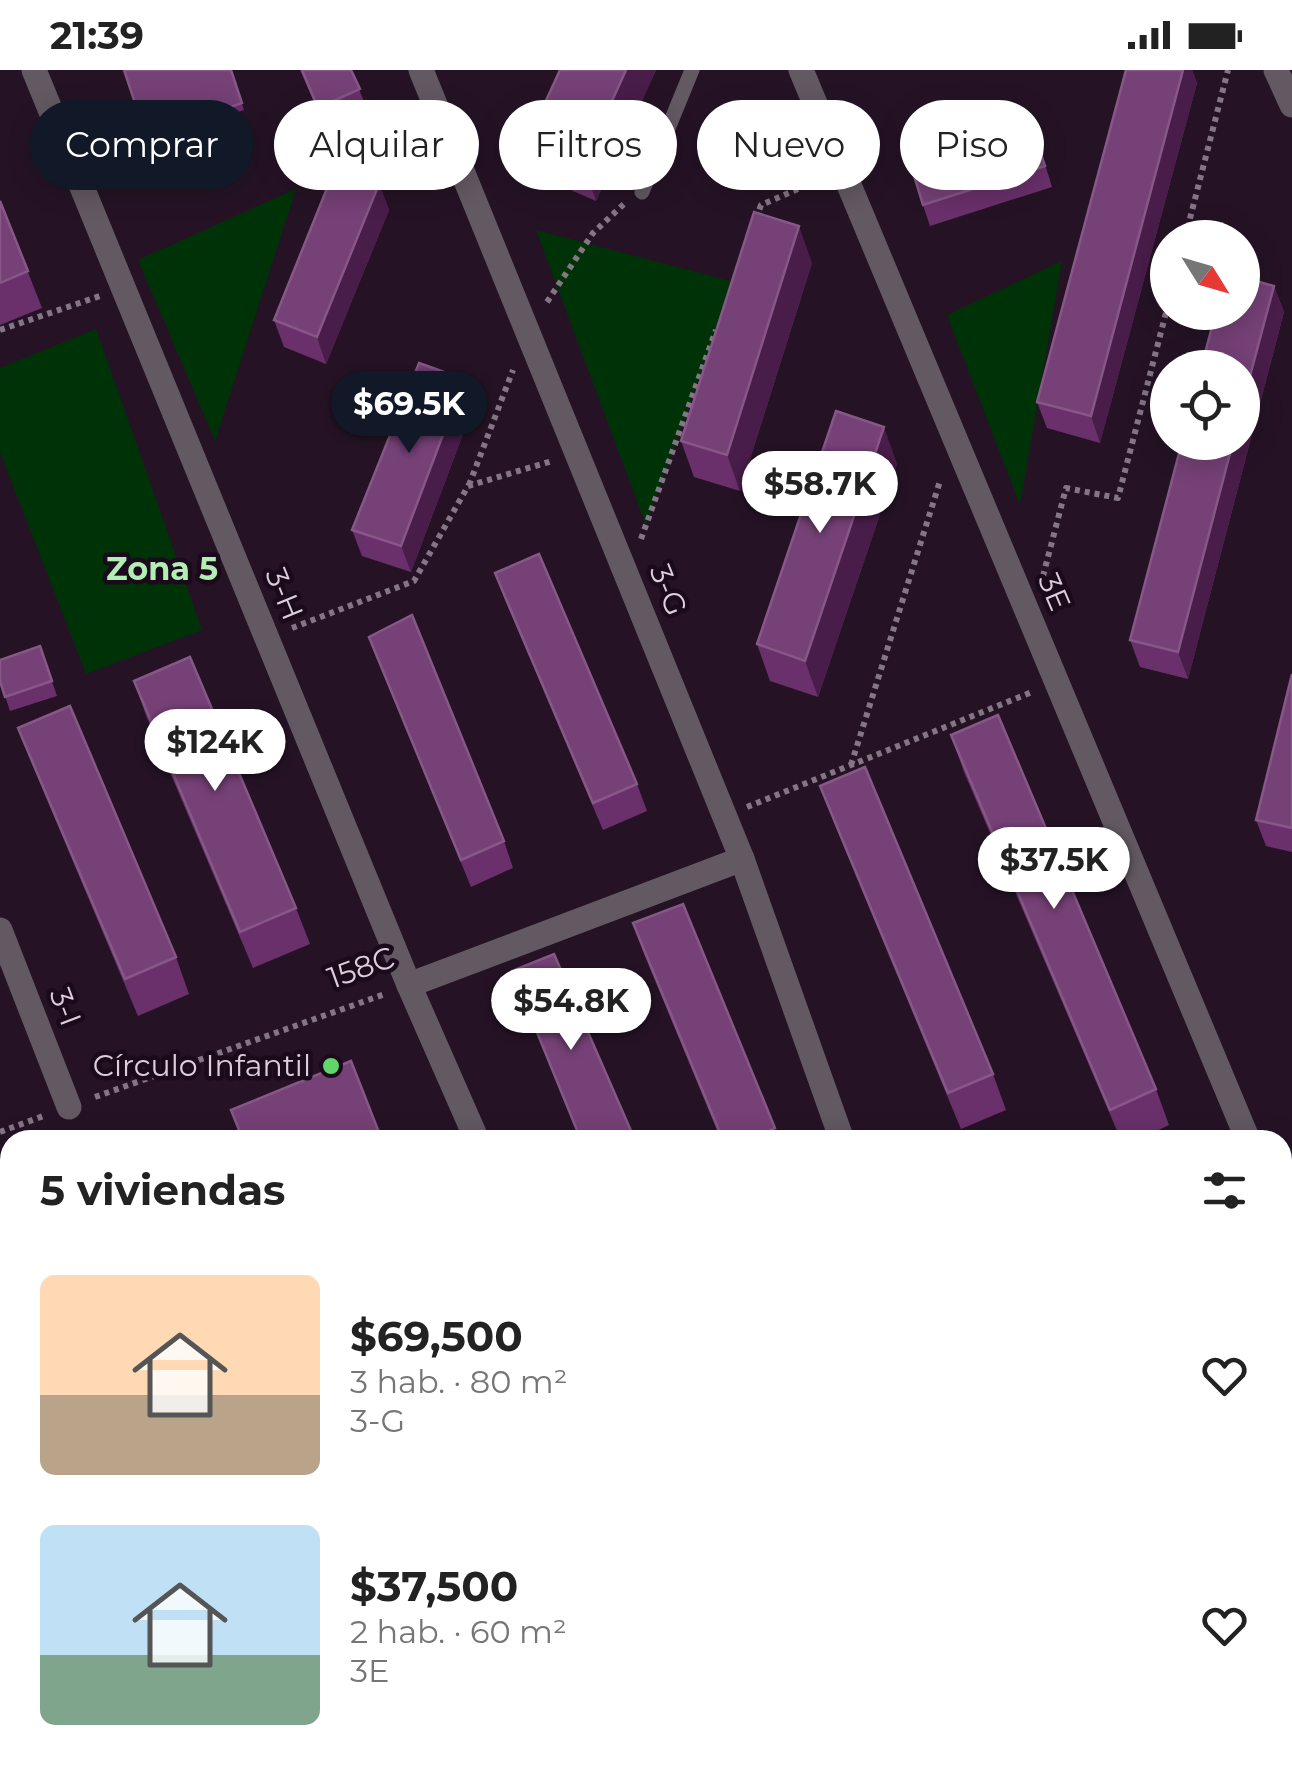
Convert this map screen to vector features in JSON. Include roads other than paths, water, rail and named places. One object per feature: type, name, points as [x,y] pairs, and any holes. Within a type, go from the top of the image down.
[{"type":"street","name":"3-H","points":[[34,70],[409,985],[474,1130]]},
{"type":"street","name":"3-G","points":[[420,70],[742,859],[838,1130]]},
{"type":"street","name":"3E","points":[[801,70],[1244,1130]]},
{"type":"street","points":[[1276,70],[1292,105]]},
{"type":"street","name":"158C","points":[[409,985],[742,859]]},
{"type":"street","name":"3-I","points":[[0,930],[69,1107]]},
{"type":"lane","points":[[642,192],[692,70]]},
{"type":"place","name":"Círculo Infantil","points":[[331,1066]]},
{"type":"district","name":"Zona 5","points":[[162,569]]}]
